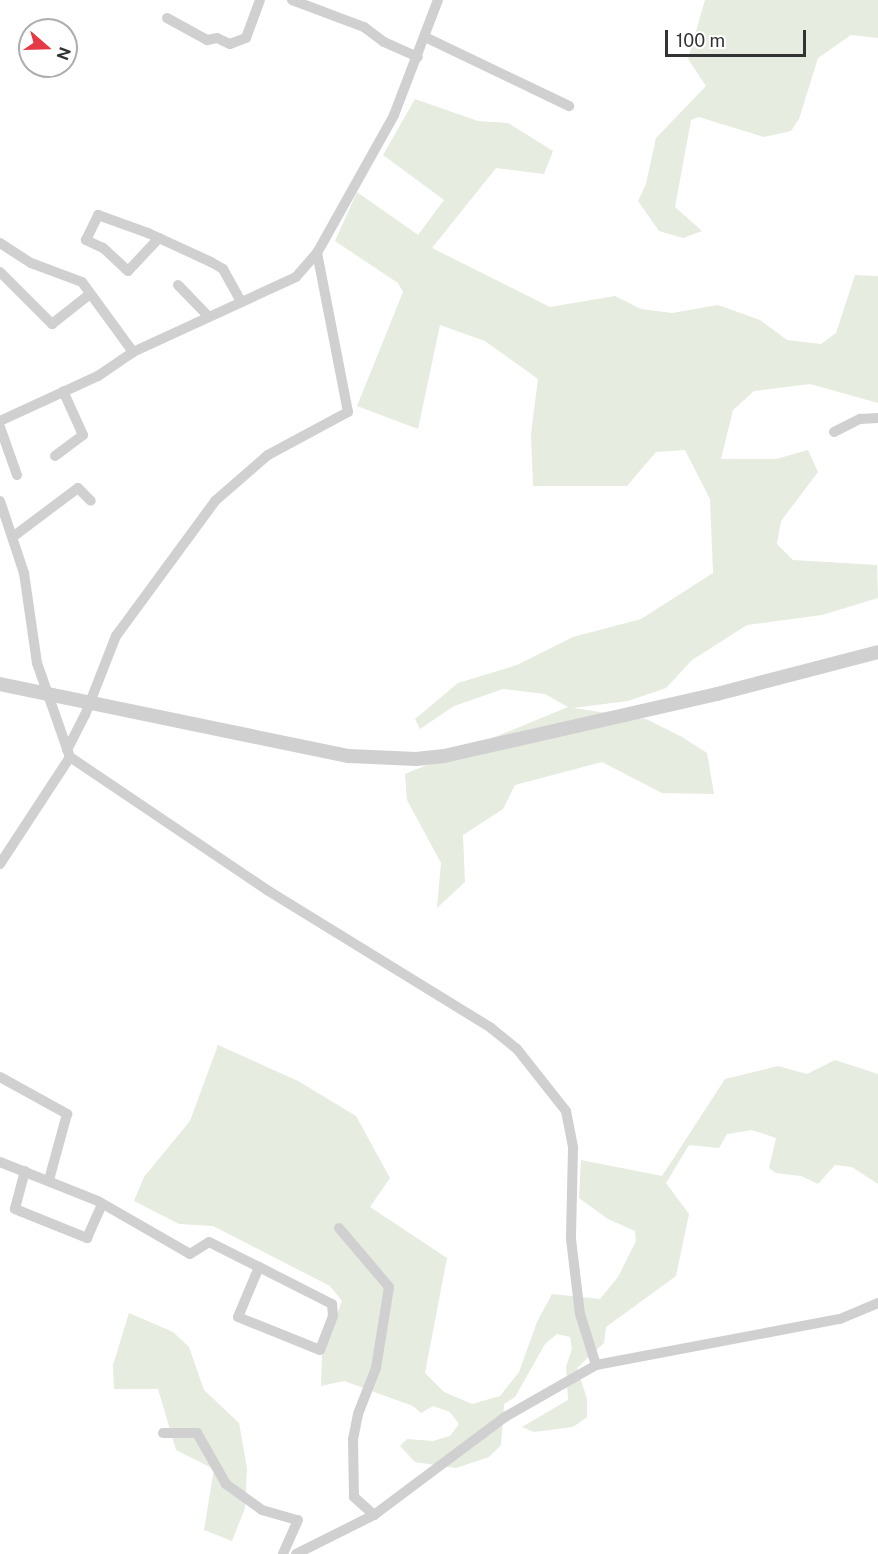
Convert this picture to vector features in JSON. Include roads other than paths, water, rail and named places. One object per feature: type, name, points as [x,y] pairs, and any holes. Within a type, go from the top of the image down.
[{"type":"street","points":[[167,18],[207,40],[217,38],[230,44],[246,38],[260,0]]},
{"type":"street","points":[[292,0],[364,27],[384,42],[418,57]]},
{"type":"street","points":[[0,422],[98,376],[133,352],[296,276],[316,253],[394,115],[426,37],[438,0]]},
{"type":"street","points":[[426,37],[569,106]]},
{"type":"street","points":[[159,238],[128,271],[103,248],[86,240],[98,215],[159,238],[223,269],[241,302]]},
{"type":"street","points":[[0,243],[31,262],[81,282],[133,352]]},
{"type":"street","points":[[0,864],[68,753],[116,636],[215,501],[268,455],[348,412],[316,253]]},
{"type":"street","points":[[0,272],[52,324],[90,294]]},
{"type":"street","points":[[178,285],[208,316]]},
{"type":"street","points":[[55,456],[83,435],[63,391]]},
{"type":"street","points":[[834,432],[860,419],[878,418]]},
{"type":"street","points":[[0,427],[17,475]]},
{"type":"street","points":[[14,536],[78,488],[91,501]]},
{"type":"street","points":[[0,501],[14,536],[24,573],[37,663],[68,753],[267,890],[468,1011],[517,1049],[566,1111],[570,1125],[571,1239],[580,1314],[596,1365]]},
{"type":"street","points":[[0,684],[349,756],[416,759],[444,756],[717,694],[878,652]]},
{"type":"street","points":[[0,1077],[67,1114],[49,1180]]},
{"type":"street","points":[[0,1162],[49,1180],[102,1204],[190,1254],[208,1242],[259,1267],[332,1304],[333,1316],[320,1350],[238,1317],[259,1267]]},
{"type":"street","points":[[26,1171],[15,1209],[87,1238],[102,1204]]},
{"type":"street","points":[[339,1228],[389,1287],[376,1368],[358,1414],[353,1438],[354,1497],[374,1515]]},
{"type":"street","points":[[296,1554],[374,1515],[505,1417],[596,1365],[840,1319],[878,1303]]},
{"type":"street","points":[[163,1433],[197,1433],[226,1484],[262,1510],[298,1520],[283,1554]]}]
